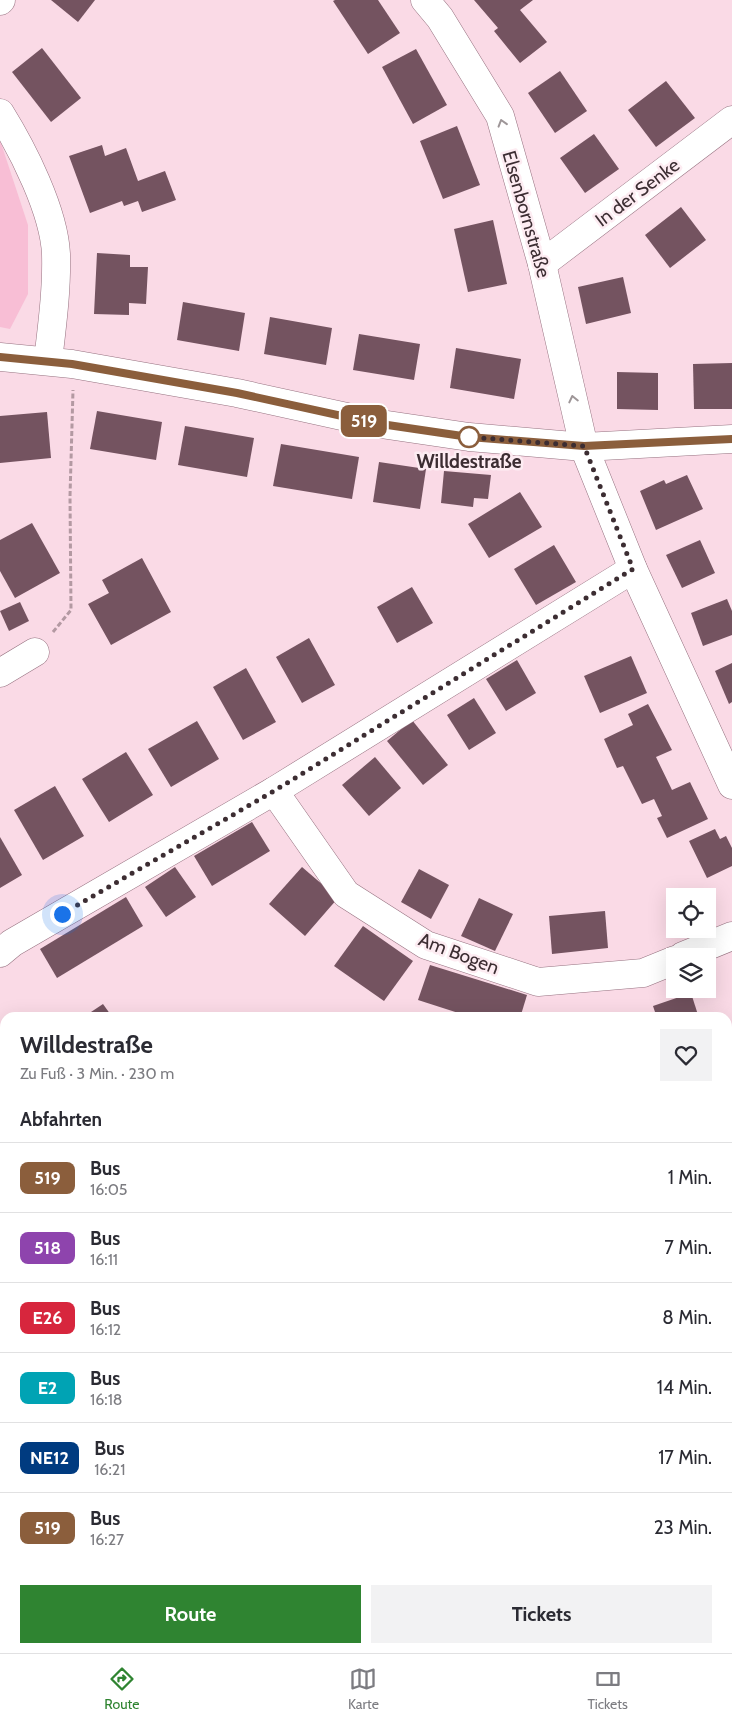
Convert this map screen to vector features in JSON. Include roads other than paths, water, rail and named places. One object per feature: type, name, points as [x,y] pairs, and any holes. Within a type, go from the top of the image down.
[{"type":"street","name":"Elsenbornstraße","points":[[425,0],[440,18],[500,116],[542,264],[584,446]]},
{"type":"street","points":[[0,114],[13,134],[45,204],[56,253],[55,303],[48,361]]},
{"type":"street","name":"In der Senke","points":[[542,264],[732,120]]},
{"type":"street","points":[[0,357],[48,361],[237,393],[374,423],[469,437],[584,446],[732,439]]},
{"type":"street","points":[[584,446],[633,569],[732,785]]},
{"type":"street","points":[[0,953],[12,943],[274,791],[633,569]]},
{"type":"street","points":[[0,673],[36,652]]},
{"type":"street","name":"Am Bogen","points":[[274,791],[346,894],[426,945],[538,982],[643,973],[666,964]]},
{"type":"street","points":[[703,948],[732,936]]},
{"type":"place","name":"Willdestraße","points":[[469,437]]}]
